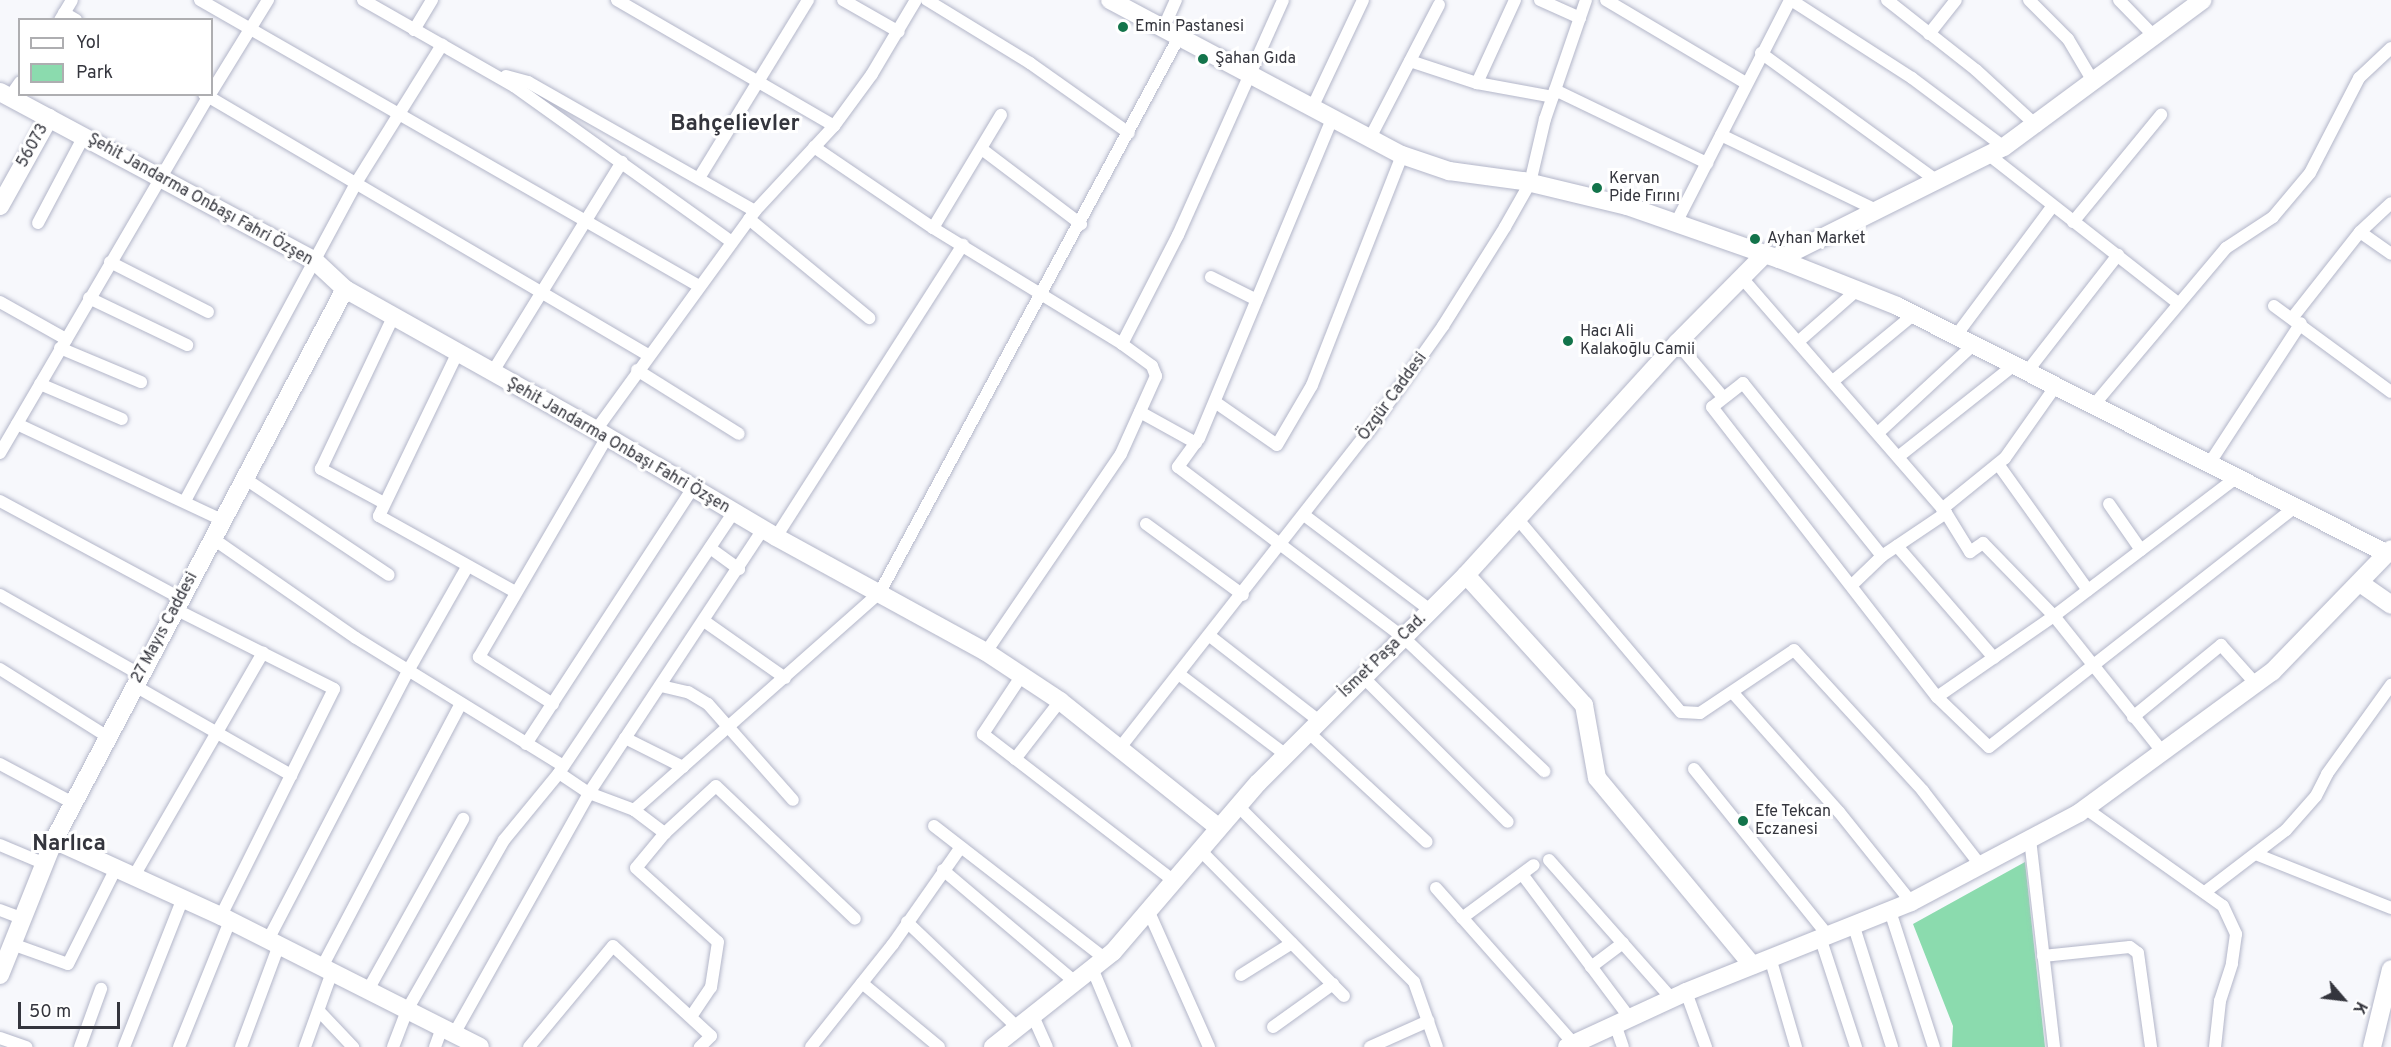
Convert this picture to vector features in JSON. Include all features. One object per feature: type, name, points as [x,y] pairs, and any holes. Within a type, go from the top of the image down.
[{"type":"main road","points":[[1110,0],[1402,155],[1449,171],[1530,183],[1627,206],[1772,257],[1857,290],[1913,315],[2236,478],[2389,551],[2360,583],[2256,684],[2164,754],[2085,808],[1911,902],[1771,961],[1752,965],[1679,995],[1571,1045]]},
{"type":"main road","name":"İsmet Paşa Cad.","points":[[993,1047],[1098,963],[1174,881],[1285,754],[1466,575],[1516,517],[1677,343],[1742,278],[1772,257],[1876,210],[1996,151],[2037,126],[2203,0]]},
{"type":"main road","name":"Şehit Jandarma Onbaşı Fahri Özşen","points":[[5,95],[315,261],[345,289],[394,315],[492,374],[601,433],[769,533],[986,652],[1060,701],[1219,828]]},
{"type":"main road","name":"56073","points":[[0,206],[49,118]]},
{"type":"main road","name":"27 Mayıs Caddesi","points":[[0,975],[54,840],[345,289]]},
{"type":"main road","points":[[1466,575],[1584,705],[1597,777],[1752,965]]},
{"type":"main road","points":[[2360,583],[2391,605]]},
{"type":"main road","points":[[54,840],[183,898],[480,1047]]},
{"type":"main road","points":[[2372,1047],[2388,992],[2391,969]]},
{"type":"street","points":[[62,16],[72,0]]},
{"type":"street","points":[[200,0],[699,286]]},
{"type":"street","points":[[213,86],[268,0]]},
{"type":"street","points":[[363,0],[491,72],[622,162],[732,242]]},
{"type":"street","points":[[414,30],[432,0]]},
{"type":"street","points":[[617,0],[834,126]]},
{"type":"street","points":[[699,178],[760,82],[808,0]]},
{"type":"street","points":[[843,0],[899,32]]},
{"type":"street","points":[[553,704],[479,657],[637,369],[752,215],[834,126],[899,32],[916,0]]},
{"type":"street","points":[[927,0],[1029,63],[1129,133]]},
{"type":"street","points":[[1163,28],[1176,0]]},
{"type":"street","points":[[1122,344],[1178,235],[1283,0]]},
{"type":"street","points":[[1312,108],[1363,0]]},
{"type":"street","points":[[1477,83],[1515,0]]},
{"type":"street","points":[[1540,0],[1580,18]]},
{"type":"street","name":"Özgür Caddesi","points":[[1119,749],[1211,637],[1443,326],[1530,183],[1554,93],[1586,0]]},
{"type":"street","points":[[1606,0],[1746,82]]},
{"type":"street","points":[[1676,223],[1746,82],[1790,0],[1912,78],[1996,151],[2052,207],[2118,255],[2178,303]]},
{"type":"street","points":[[1929,34],[1956,0]]},
{"type":"street","points":[[2030,0],[2068,39],[2094,83]]},
{"type":"street","points":[[2119,0],[2154,36]]},
{"type":"street","points":[[1892,2],[2037,126]]},
{"type":"street","points":[[1370,138],[1439,5]]},
{"type":"street","points":[[634,810],[880,592],[1044,295],[1179,37]]},
{"type":"street","points":[[185,501],[356,183],[442,45]]},
{"type":"street","points":[[2093,406],[2226,248],[2273,218],[2310,173],[2359,78],[2391,48]]},
{"type":"street","points":[[1761,53],[1937,181]]},
{"type":"street","points":[[1410,61],[1477,83],[1554,93],[1707,163]]},
{"type":"street","points":[[491,72],[528,82],[699,178],[752,215],[869,318]]},
{"type":"street","points":[[5,95],[18,84]]},
{"type":"street","points":[[0,453],[207,96]]},
{"type":"street","points":[[211,96],[648,354]]},
{"type":"street","points":[[933,228],[983,150],[1001,115]]},
{"type":"street","points":[[2073,222],[2161,115]]},
{"type":"street","points":[[1332,119],[1215,402],[1196,443],[1178,467],[1402,637],[1544,771]]},
{"type":"street","points":[[1721,135],[1876,210]]},
{"type":"street","points":[[38,223],[84,136]]},
{"type":"street","points":[[814,147],[933,228],[1122,344],[1152,366],[1156,376],[1121,454],[986,652]]},
{"type":"street","points":[[983,150],[1081,224]]},
{"type":"street","points":[[1215,402],[1277,445],[1312,385],[1402,155]]},
{"type":"street","points":[[492,374],[540,291],[622,162]]},
{"type":"street","points":[[2209,464],[2297,320],[2360,232],[2391,203]]},
{"type":"street","points":[[1955,337],[2052,207]]},
{"type":"street","points":[[2360,232],[2391,254]]},
{"type":"street","points":[[435,1047],[448,1031],[589,793],[739,570],[769,533],[963,245]]},
{"type":"street","points":[[1898,457],[2020,370],[2118,255]]},
{"type":"street","points":[[110,262],[208,312]]},
{"type":"street","points":[[1211,277],[1257,300]]},
{"type":"street","points":[[1742,278],[1944,511],[1970,552],[1983,543],[2054,616],[2091,667],[2164,754]]},
{"type":"street","points":[[1799,341],[1857,290]]},
{"type":"street","points":[[89,298],[187,345]]},
{"type":"street","points":[[0,302],[63,344],[141,382]]},
{"type":"street","points":[[2274,306],[2297,320],[2391,392]]},
{"type":"street","points":[[384,503],[321,469],[394,315]]},
{"type":"street","points":[[1833,381],[1913,315]]},
{"type":"street","points":[[1677,343],[1723,397]]},
{"type":"street","points":[[1878,433],[1972,346]]},
{"type":"street","points":[[457,354],[378,516],[514,591]]},
{"type":"street","points":[[637,369],[739,434]]},
{"type":"street","points":[[1882,556],[1743,383],[1712,407],[1937,697],[1989,747],[2295,507]]},
{"type":"street","points":[[40,384],[122,419]]},
{"type":"street","points":[[1852,585],[1882,556],[1944,511],[1998,464],[2055,387]]},
{"type":"street","points":[[1140,412],[1196,443]]},
{"type":"street","points":[[17,424],[222,520]]},
{"type":"street","points":[[1998,464],[2088,590]]},
{"type":"street","points":[[244,478],[389,575]]},
{"type":"street","points":[[1937,697],[2054,616],[2236,478]]},
{"type":"street","points":[[526,744],[692,489]]},
{"type":"street","points":[[0,501],[263,653],[334,689],[291,775],[225,919],[179,1047]]},
{"type":"street","points":[[2109,504],[2141,550]]},
{"type":"street","points":[[393,1047],[407,1010],[504,840],[561,770],[734,512]]},
{"type":"street","points":[[1304,515],[1430,610]]},
{"type":"street","points":[[1516,517],[1681,712],[1700,713],[1794,650],[1923,791],[1981,866]]},
{"type":"street","points":[[1146,524],[1243,595]]},
{"type":"street","points":[[212,538],[408,671],[526,744],[589,793],[634,810],[665,833]]},
{"type":"street","points":[[1897,546],[1994,658]]},
{"type":"street","points":[[710,548],[739,570]]},
{"type":"street","points":[[241,1047],[273,943],[408,671],[467,567]]},
{"type":"street","points":[[0,595],[138,680],[217,733],[291,775]]},
{"type":"street","points":[[704,621],[785,678]]},
{"type":"street","points":[[1211,637],[1313,726],[1427,842]]},
{"type":"street","points":[[2133,717],[2221,645],[2256,684]]},
{"type":"street","points":[[134,876],[263,653]]},
{"type":"street","points":[[0,669],[108,737]]},
{"type":"street","points":[[1022,675],[983,734],[1174,881]]},
{"type":"street","points":[[1180,675],[1285,754]]},
{"type":"street","points":[[1362,676],[1508,822]]},
{"type":"street","points":[[2205,892],[2258,855],[2316,796],[2327,774],[2391,685]]},
{"type":"street","points":[[661,686],[688,692],[708,704],[730,726],[793,800]]},
{"type":"street","points":[[1733,693],[1839,812],[1911,902]]},
{"type":"street","points":[[1015,759],[1060,701]]},
{"type":"street","points":[[305,1047],[319,1011],[327,970],[461,703]]},
{"type":"street","points":[[626,738],[683,767]]},
{"type":"street","points":[[0,764],[73,803]]},
{"type":"street","points":[[1694,770],[1825,938],[1857,1047]]},
{"type":"street","points":[[692,1017],[711,987],[718,942],[636,868],[665,833],[716,786],[855,919]]},
{"type":"street","points":[[1238,806],[1414,981],[1437,1047]]},
{"type":"street","points":[[2085,808],[2223,906],[2236,934],[2232,964],[2220,1001],[2215,1047]]},
{"type":"street","points":[[368,990],[463,819]]},
{"type":"street","points":[[934,826],[1098,963],[1125,1047]]},
{"type":"street","points":[[2030,839],[2054,1047]]},
{"type":"street","points":[[0,844],[45,864]]},
{"type":"street","points":[[827,1047],[814,1042],[907,922],[961,847]]},
{"type":"street","points":[[1200,850],[1344,996]]},
{"type":"street","points":[[2258,855],[2391,908]]},
{"type":"street","points":[[1549,860],[1623,943],[1679,995],[1706,1047]]},
{"type":"street","points":[[1462,918],[1534,865]]},
{"type":"street","points":[[12,944],[69,964],[116,868]]},
{"type":"street","points":[[943,870],[1075,982]]},
{"type":"street","points":[[1522,874],[1591,967],[1622,1020],[1623,1047]]},
{"type":"street","points":[[1436,888],[1571,1045]]},
{"type":"street","points":[[124,1047],[183,898]]},
{"type":"street","points":[[0,910],[22,919]]},
{"type":"street","points":[[1148,910],[1209,1047]]},
{"type":"street","points":[[1890,911],[1934,1047]]},
{"type":"street","points":[[907,922],[1018,1028]]},
{"type":"street","points":[[1854,927],[1892,1047]]},
{"type":"street","points":[[1240,975],[1292,943]]},
{"type":"street","points":[[1591,967],[1623,943]]},
{"type":"street","points":[[529,1047],[613,946],[711,1036],[700,1047]]},
{"type":"street","points":[[2043,956],[2130,947],[2138,952],[2151,1047]]},
{"type":"street","points":[[1771,961],[1796,1047]]},
{"type":"street","points":[[861,983],[939,1047]]},
{"type":"street","points":[[1273,1027],[1333,984]]},
{"type":"street","points":[[80,1047],[101,989]]},
{"type":"street","points":[[319,1011],[353,1047]]},
{"type":"street","points":[[1033,1016],[1047,1047]]},
{"type":"street","points":[[1370,1047],[1428,1021]]},
{"type":"street","points":[[0,1038],[26,1047]]},
{"type":"green space","points":[[2025,862],[2045,1047],[1952,1047],[1953,1026],[1913,924]]},
{"type":"place","name":"Emin Pastanesi","points":[[1123,27]]},
{"type":"place","name":"Şahan Gıda","points":[[1203,59]]},
{"type":"place","name":"Kervan Pide Fırını","points":[[1597,188]]},
{"type":"place","name":"Ayhan Market","points":[[1755,239]]},
{"type":"place","name":"Hacı Ali Kalakoğlu Camii","points":[[1568,341]]},
{"type":"place","name":"Efe Tekcan Eczanesi","points":[[1743,821]]},
{"type":"district","name":"Bahçelievler","points":[[735,125]]},
{"type":"district","name":"Narlıca","points":[[69,845]]}]
